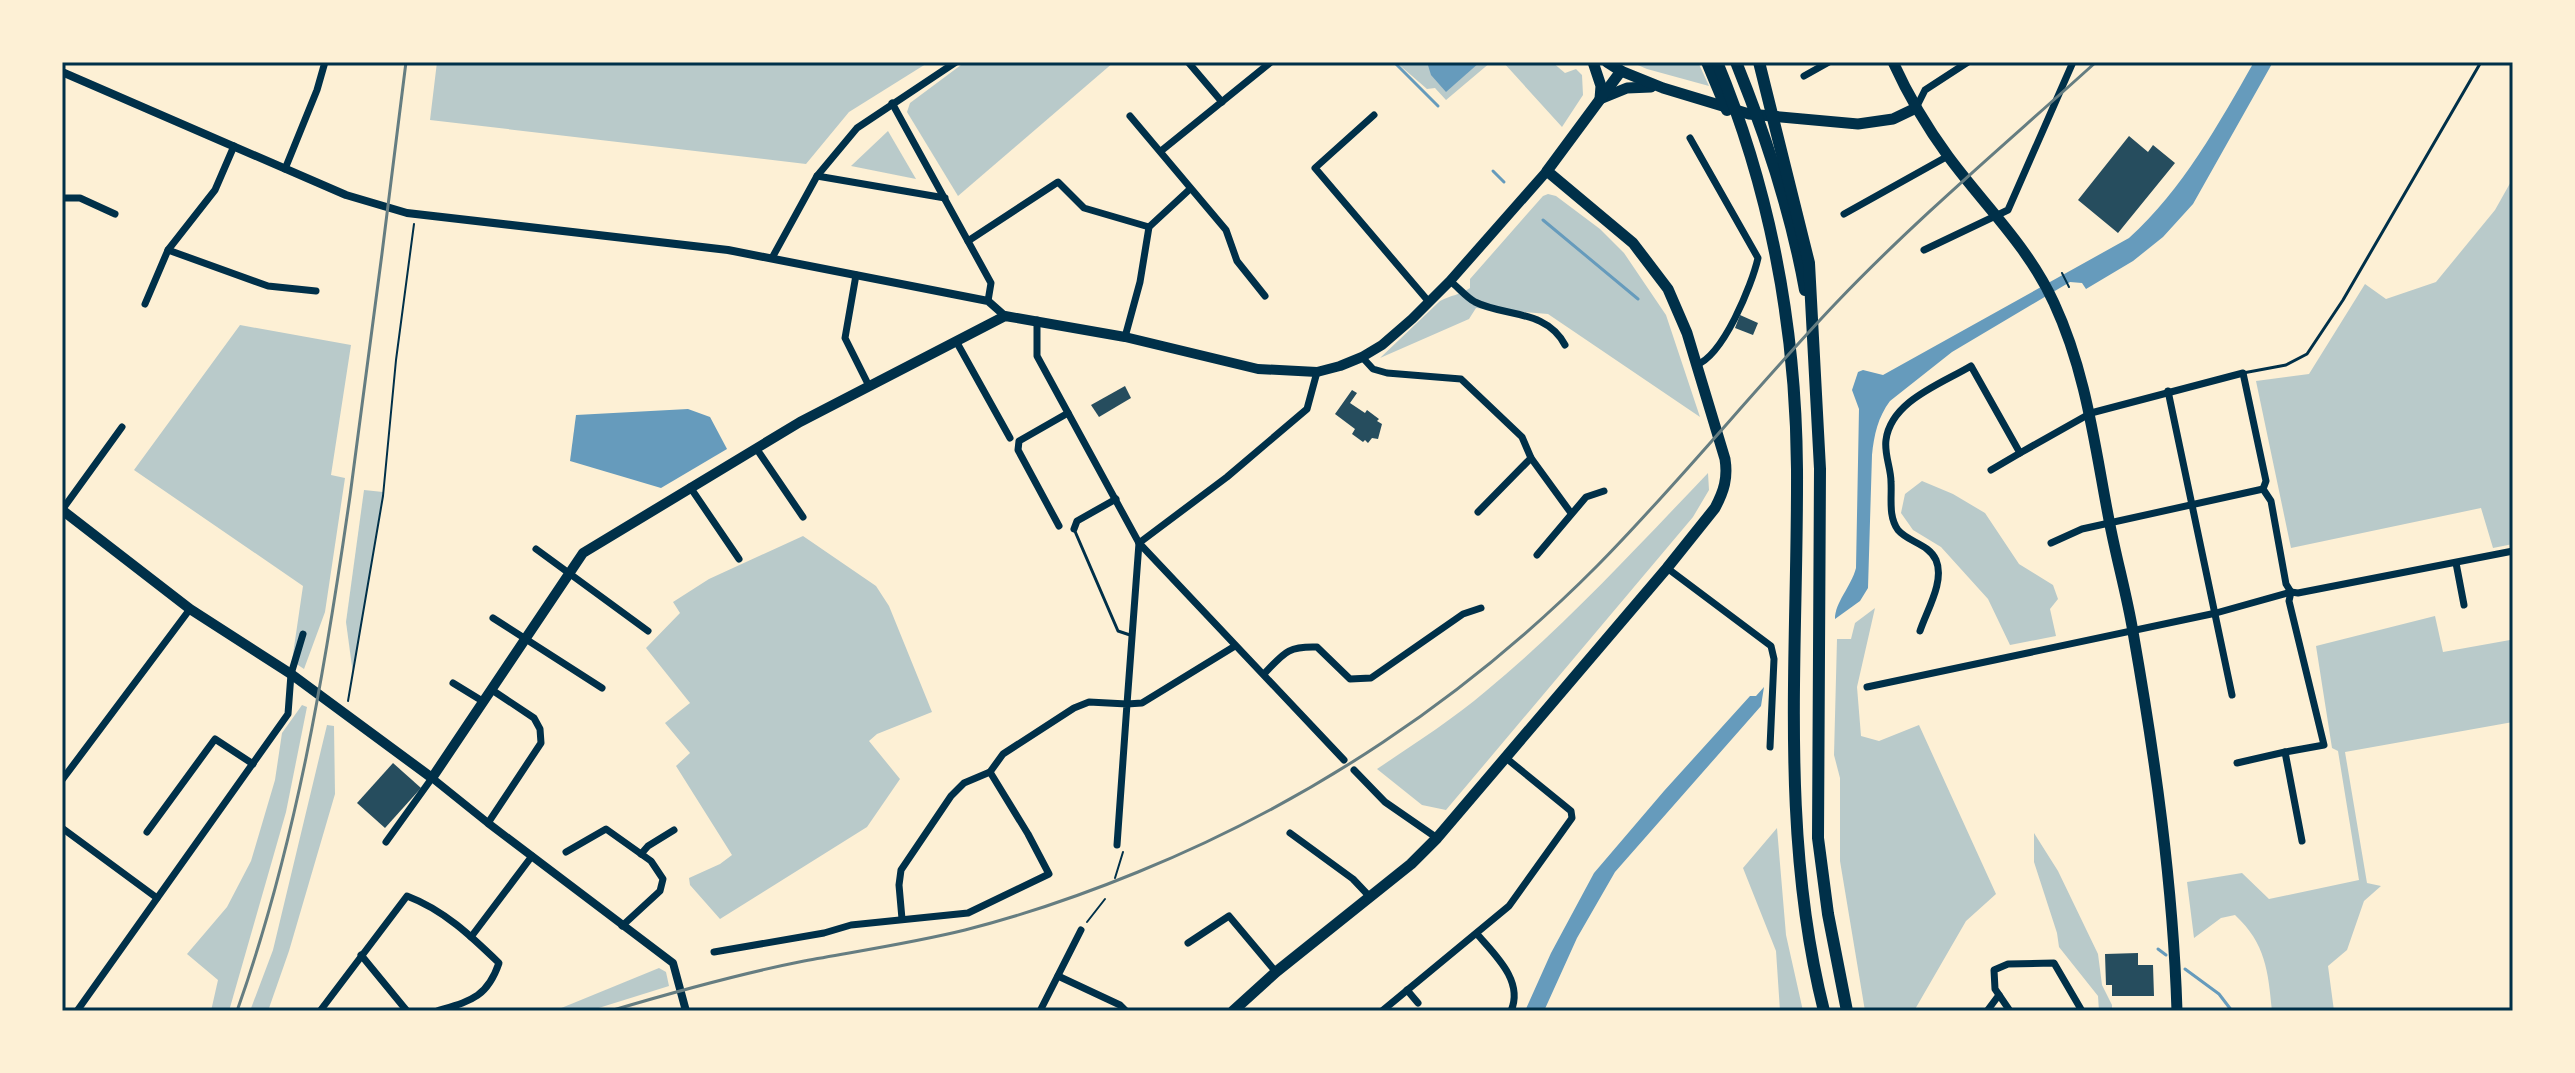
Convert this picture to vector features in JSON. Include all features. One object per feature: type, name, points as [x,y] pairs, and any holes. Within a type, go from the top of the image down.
[{"type":"highway","points":[[1707,62],[1770,221]]},
{"type":"highway","points":[[1717,62],[1749,145],[1770,221],[1784,296],[1797,467],[1793,755],[1796,836],[1811,962],[1824,1011]]},
{"type":"highway","points":[[1736,62],[1759,120],[1796,243],[1816,352]]},
{"type":"highway","points":[[1759,62],[1809,263],[1820,469],[1818,838],[1828,914],[1847,1011]]},
{"type":"main road","points":[[1593,62],[1601,86],[1600,99]]},
{"type":"main road","points":[[1607,62],[1660,87],[1749,114],[1858,124],[1893,119],[1916,108]]},
{"type":"main road","points":[[1893,62],[1916,108],[1948,156],[2039,271],[2076,358],[2091,413],[2110,524],[2133,630],[2170,879],[2177,1011]]},
{"type":"main road","points":[[62,510],[190,609],[296,677],[432,778],[583,553],[690,487],[869,386],[1005,316],[1125,337],[1258,369],[1317,372],[1362,357],[1382,345],[1450,281],[1547,171],[1621,71]]},
{"type":"main road","points":[[1600,99],[1636,86],[1660,87]]},
{"type":"main road","points":[[1233,1011],[1276,972],[1411,864],[1437,838],[1667,568],[1715,508],[1726,479],[1722,446],[1680,312],[1652,265],[1622,233],[1547,171]]},
{"type":"street","points":[[285,169],[325,62]]},
{"type":"street","points":[[772,258],[817,176],[857,128],[956,62]]},
{"type":"street","points":[[1188,62],[1222,102]]},
{"type":"street","points":[[1161,151],[1271,62]]},
{"type":"street","points":[[1804,76],[1829,62]]},
{"type":"street","points":[[1916,108],[1925,90],[1968,62]]},
{"type":"street","points":[[1924,250],[2008,210],[2073,62]]},
{"type":"street","points":[[62,72],[346,195],[411,213],[728,250],[988,301],[1005,316]]},
{"type":"street","points":[[892,103],[991,283],[988,301]]},
{"type":"street","points":[[1374,115],[1315,168],[1429,302]]},
{"type":"street","points":[[1130,116],[1226,230],[1237,261],[1265,296]]},
{"type":"street","points":[[1690,138],[1758,258],[1722,341],[1707,359],[1696,365]]},
{"type":"street","points":[[145,304],[168,250],[215,190],[234,146]]},
{"type":"street","points":[[1844,214],[1948,156]]},
{"type":"street","points":[[817,176],[945,198]]},
{"type":"street","points":[[968,241],[1058,182],[1084,208],[1149,227]]},
{"type":"street","points":[[1125,337],[1140,282],[1149,227],[1190,189]]},
{"type":"street","points":[[62,198],[80,198],[115,214]]},
{"type":"street","points":[[168,250],[268,286],[316,291]]},
{"type":"street","points":[[856,275],[845,338],[869,386]]},
{"type":"street","points":[[1450,281],[1475,302],[1524,314],[1559,333],[1565,345]]},
{"type":"street","points":[[1037,320],[1037,356],[1139,543],[1344,760]]},
{"type":"street","points":[[956,341],[1010,438]]},
{"type":"street","points":[[1362,357],[1373,369],[1387,373],[1461,379],[1522,437],[1531,458],[1571,513]]},
{"type":"street","points":[[1920,631],[1939,577],[1935,559],[1925,547],[1899,531],[1891,514],[1891,477],[1886,439],[1896,415],[1908,403],[1971,366],[2020,453]]},
{"type":"street","points":[[1117,845],[1139,543],[1227,477],[1307,409],[1317,372]]},
{"type":"street","points":[[1991,470],[2091,413],[2243,373],[2266,481],[2263,489]]},
{"type":"street","points":[[2168,391],[2232,695]]},
{"type":"street","points":[[1059,526],[1018,450],[1019,441],[1068,413]]},
{"type":"street","points":[[62,510],[122,427]]},
{"type":"street","points":[[756,448],[803,517]]},
{"type":"street","points":[[1478,512],[1531,458]]},
{"type":"street","points":[[690,487],[739,559]]},
{"type":"street","points":[[2051,543],[2082,529],[2263,489]]},
{"type":"street","points":[[2237,763],[2324,745],[2289,601],[2291,592],[2286,584],[2271,501],[2263,489]]},
{"type":"street","points":[[1537,555],[1586,497],[1604,491]]},
{"type":"street","points":[[1074,529],[1077,521],[1116,499]]},
{"type":"street","points":[[536,549],[648,631]]},
{"type":"street","points":[[1867,687],[2216,613],[2291,592],[2513,551]]},
{"type":"street","points":[[2456,563],[2464,605]]},
{"type":"street","points":[[1667,568],[1771,646],[1774,659],[1770,747]]},
{"type":"street","points":[[1264,674],[1296,646],[1317,647],[1350,679],[1371,678],[1463,614],[1481,608]]},
{"type":"street","points":[[62,780],[190,609]]},
{"type":"street","points":[[493,618],[602,688]]},
{"type":"street","points":[[77,1011],[288,714],[303,634]]},
{"type":"street","points":[[902,919],[901,870],[951,796],[964,783],[990,772],[1003,754],[1074,708],[1089,702],[1142,703],[1235,646]]},
{"type":"street","points":[[453,683],[484,702]]},
{"type":"street","points":[[488,823],[541,743],[540,729],[534,718],[492,690]]},
{"type":"street","points":[[147,832],[215,739],[253,764]]},
{"type":"street","points":[[2285,752],[2302,841]]},
{"type":"street","points":[[1382,1011],[1509,906],[1572,818],[1571,811],[1506,758]]},
{"type":"street","points":[[1354,770],[1385,802],[1437,838]]},
{"type":"street","points":[[714,952],[824,933],[851,925],[968,913],[1049,874],[990,772]]},
{"type":"street","points":[[386,842],[432,778],[676,967],[686,1011]]},
{"type":"street","points":[[62,828],[157,898]]},
{"type":"street","points":[[566,852],[606,829],[661,873],[663,887],[622,926]]},
{"type":"street","points":[[641,854],[674,830]]},
{"type":"street","points":[[1290,833],[1353,879],[1370,897]]},
{"type":"street","points":[[471,937],[532,856]]},
{"type":"street","points":[[320,1011],[407,896],[431,905],[499,963],[492,984],[470,1001],[437,1011]]},
{"type":"street","points":[[1188,943],[1229,916],[1276,972]]},
{"type":"street","points":[[1040,1011],[1081,930]]},
{"type":"street","points":[[1477,934],[1506,969],[1514,989],[1515,1002],[1511,1011]]},
{"type":"street","points":[[361,955],[407,1011]]},
{"type":"street","points":[[2010,1011],[1995,989],[1994,970],[2008,964],[2054,963],[2082,1011]]},
{"type":"street","points":[[1058,976],[1120,1005],[1126,1011]]},
{"type":"street","points":[[1407,990],[1418,1003]]},
{"type":"street","points":[[1987,1011],[1999,995]]},
{"type":"lane","points":[[2243,373],[2286,365],[2307,354],[2343,300],[2481,62]]},
{"type":"lane","points":[[1074,529],[1118,631],[1130,635]]},
{"type":"path","points":[[345,714],[369,591],[383,496],[411,213]]},
{"type":"path","points":[[2062,273],[2069,287]]},
{"type":"path","points":[[1115,878],[1123,853]]},
{"type":"path","points":[[1081,930],[1105,899]]},
{"type":"shaded area","points":[[437,62],[929,62],[849,112],[806,164],[430,120]]},
{"type":"shaded area","points":[[965,62],[1114,62],[958,196],[907,112],[910,103]]},
{"type":"shaded area","points":[[1396,62],[1491,62],[1446,100],[1435,88],[1427,89]]},
{"type":"shaded area","points":[[1503,62],[1552,62],[1565,73],[1576,69],[1582,75],[1583,95],[1562,127]]},
{"type":"shaded area","points":[[1631,62],[1698,62],[1709,86],[1647,69]]},
{"type":"shaded area","points":[[888,131],[916,179],[851,166]]},
{"type":"shaded area","points":[[2513,178],[2513,544],[2493,548],[2481,508],[2291,548],[2256,381],[2309,374],[2365,284],[2386,299],[2436,282],[2495,210]]},
{"type":"shaded area","points":[[1548,194],[1556,196],[1600,229],[1624,253],[1666,315],[1700,417],[1548,314],[1476,308],[1469,319],[1380,358],[1440,301],[1470,288],[1470,279]]},
{"type":"shaded area","points":[[240,325],[351,345],[331,475],[345,478],[325,612],[304,669],[292,661],[303,586],[134,470]]},
{"type":"shaded area","points":[[1708,473],[1709,490],[1693,517],[1446,810],[1422,805],[1377,769],[1460,712],[1515,666],[1600,585]]},
{"type":"shaded area","points":[[1922,481],[1953,494],[1985,513],[2019,564],[2053,585],[2058,599],[2050,609],[2056,636],[2010,645],[1988,599],[1941,547],[1913,530],[1901,513],[1905,494]]},
{"type":"shaded area","points":[[364,490],[383,492],[353,674],[346,622]]},
{"type":"shaded area","points":[[803,536],[876,586],[889,606],[932,712],[877,734],[869,741],[900,779],[867,827],[720,919],[690,885],[689,878],[732,855],[676,766],[690,753],[665,723],[690,703],[646,648],[680,613],[673,602],[709,579]]},
{"type":"shaded area","points":[[1875,608],[1857,687],[1861,736],[1879,741],[1919,725],[1996,894],[1966,921],[1914,1011],[1865,1011],[1840,861],[1840,778],[1834,755],[1837,639],[1851,639],[1855,623]]},
{"type":"shaded area","points":[[2435,616],[2443,652],[2510,640],[2513,722],[2345,752],[2367,883],[2381,886],[2364,901],[2347,950],[2328,966],[2334,1011],[2272,1011],[2264,959],[2253,937],[2235,915],[2221,918],[2194,938],[2187,882],[2242,873],[2269,899],[2359,880],[2338,751],[2332,748],[2316,646]]},
{"type":"shaded area","points":[[302,705],[307,707],[286,812],[229,1011],[211,1011],[218,980],[187,954],[227,907],[251,861],[275,780],[282,733]]},
{"type":"shaded area","points":[[327,725],[334,726],[335,794],[268,1011],[250,1011],[273,950]]},
{"type":"shaded area","points":[[1777,828],[1786,935],[1803,1011],[1780,1011],[1776,951],[1743,868]]},
{"type":"shaded area","points":[[2034,833],[2058,871],[2098,954],[2102,985],[2112,1011],[2099,1011],[2098,996],[2059,947],[2034,862]]},
{"type":"shaded area","points":[[659,968],[666,972],[669,986],[589,1011],[554,1011]]},
{"type":"water","points":[[1427,62],[1480,62],[1446,92],[1431,75]]},
{"type":"water","points":[[2254,62],[2273,62],[2193,204],[2163,237],[2133,261],[2086,289],[2082,283],[2070,282],[1952,352],[1890,401],[1875,433],[1873,448],[1868,588],[1860,601],[1835,619],[1856,568],[1859,409],[1852,390],[1858,372],[1863,370],[1883,375],[2129,238],[2183,177]]},
{"type":"water","points":[[688,409],[710,417],[727,449],[661,488],[570,461],[576,415]]},
{"type":"water","points":[[1764,687],[1761,706],[1615,872],[1577,938],[1544,1011],[1525,1011],[1551,953],[1594,873],[1750,696],[1756,696]]},
{"type":"building","points":[[2129,136],[2148,152],[2153,145],[2175,163],[2118,233],[2078,200]]},
{"type":"building","points":[[1740,315],[1758,323],[1753,335],[1735,328]]},
{"type":"building","points":[[1125,386],[1131,398],[1099,417],[1091,405]]},
{"type":"building","points":[[1352,390],[1357,393],[1350,403],[1365,413],[1367,410],[1382,424],[1378,439],[1363,442],[1352,434],[1355,429],[1335,414]]},
{"type":"building","points":[[393,763],[421,788],[385,828],[357,803]]},
{"type":"building","points":[[2138,953],[2138,965],[2153,965],[2154,996],[2112,996],[2112,985],[2106,985],[2105,954]]},
{"type":"waterway","points":[[1394,62],[1438,106]]},
{"type":"waterway","points":[[1493,171],[1504,182]]},
{"type":"waterway","points":[[1543,220],[1638,299]]},
{"type":"waterway","points":[[2158,949],[2166,955]]},
{"type":"waterway","points":[[2185,969],[2219,994],[2232,1011]]},
{"type":"railway","points":[[237,1011],[276,885],[319,692],[350,496],[406,62]]},
{"type":"railway","points":[[610,1011],[755,972],[965,930],[1074,897],[1202,844],[1264,813],[1383,742],[1494,660],[1547,614],[1628,534],[1867,271],[2096,62]]}]
